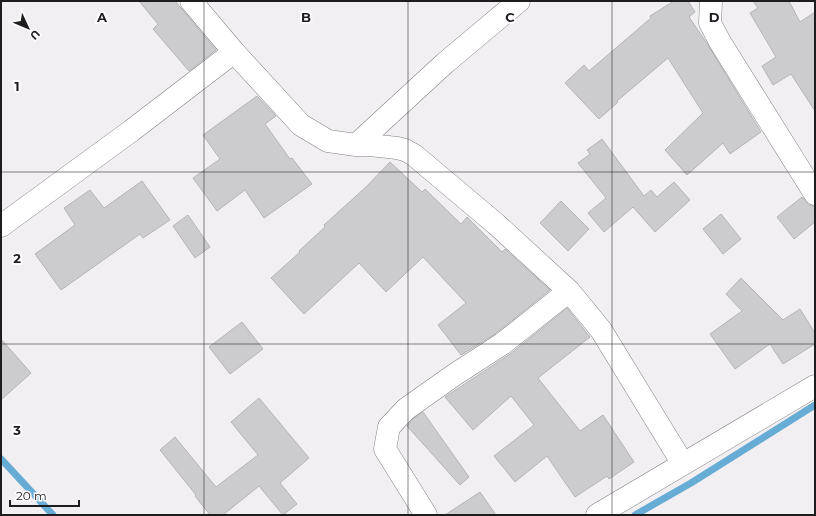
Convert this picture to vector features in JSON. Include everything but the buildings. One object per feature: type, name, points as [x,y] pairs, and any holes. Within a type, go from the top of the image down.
[{"type":"street","points":[[191,1],[234,52],[301,125],[328,141],[405,150],[414,155],[496,224],[569,291],[601,330],[683,464]]},
{"type":"street","points":[[356,145],[445,63],[519,1]]},
{"type":"street","points":[[712,1],[710,20],[712,28],[815,194]]},
{"type":"street","points":[[1,226],[131,131],[234,52]]},
{"type":"street","points":[[426,515],[385,449],[389,427],[406,409],[454,375],[502,344],[569,291]]},
{"type":"street","points":[[597,515],[815,386]]},
{"type":"waterway","points":[[635,515],[691,483],[815,405]]},
{"type":"waterway","points":[[1,459],[53,515]]}]
